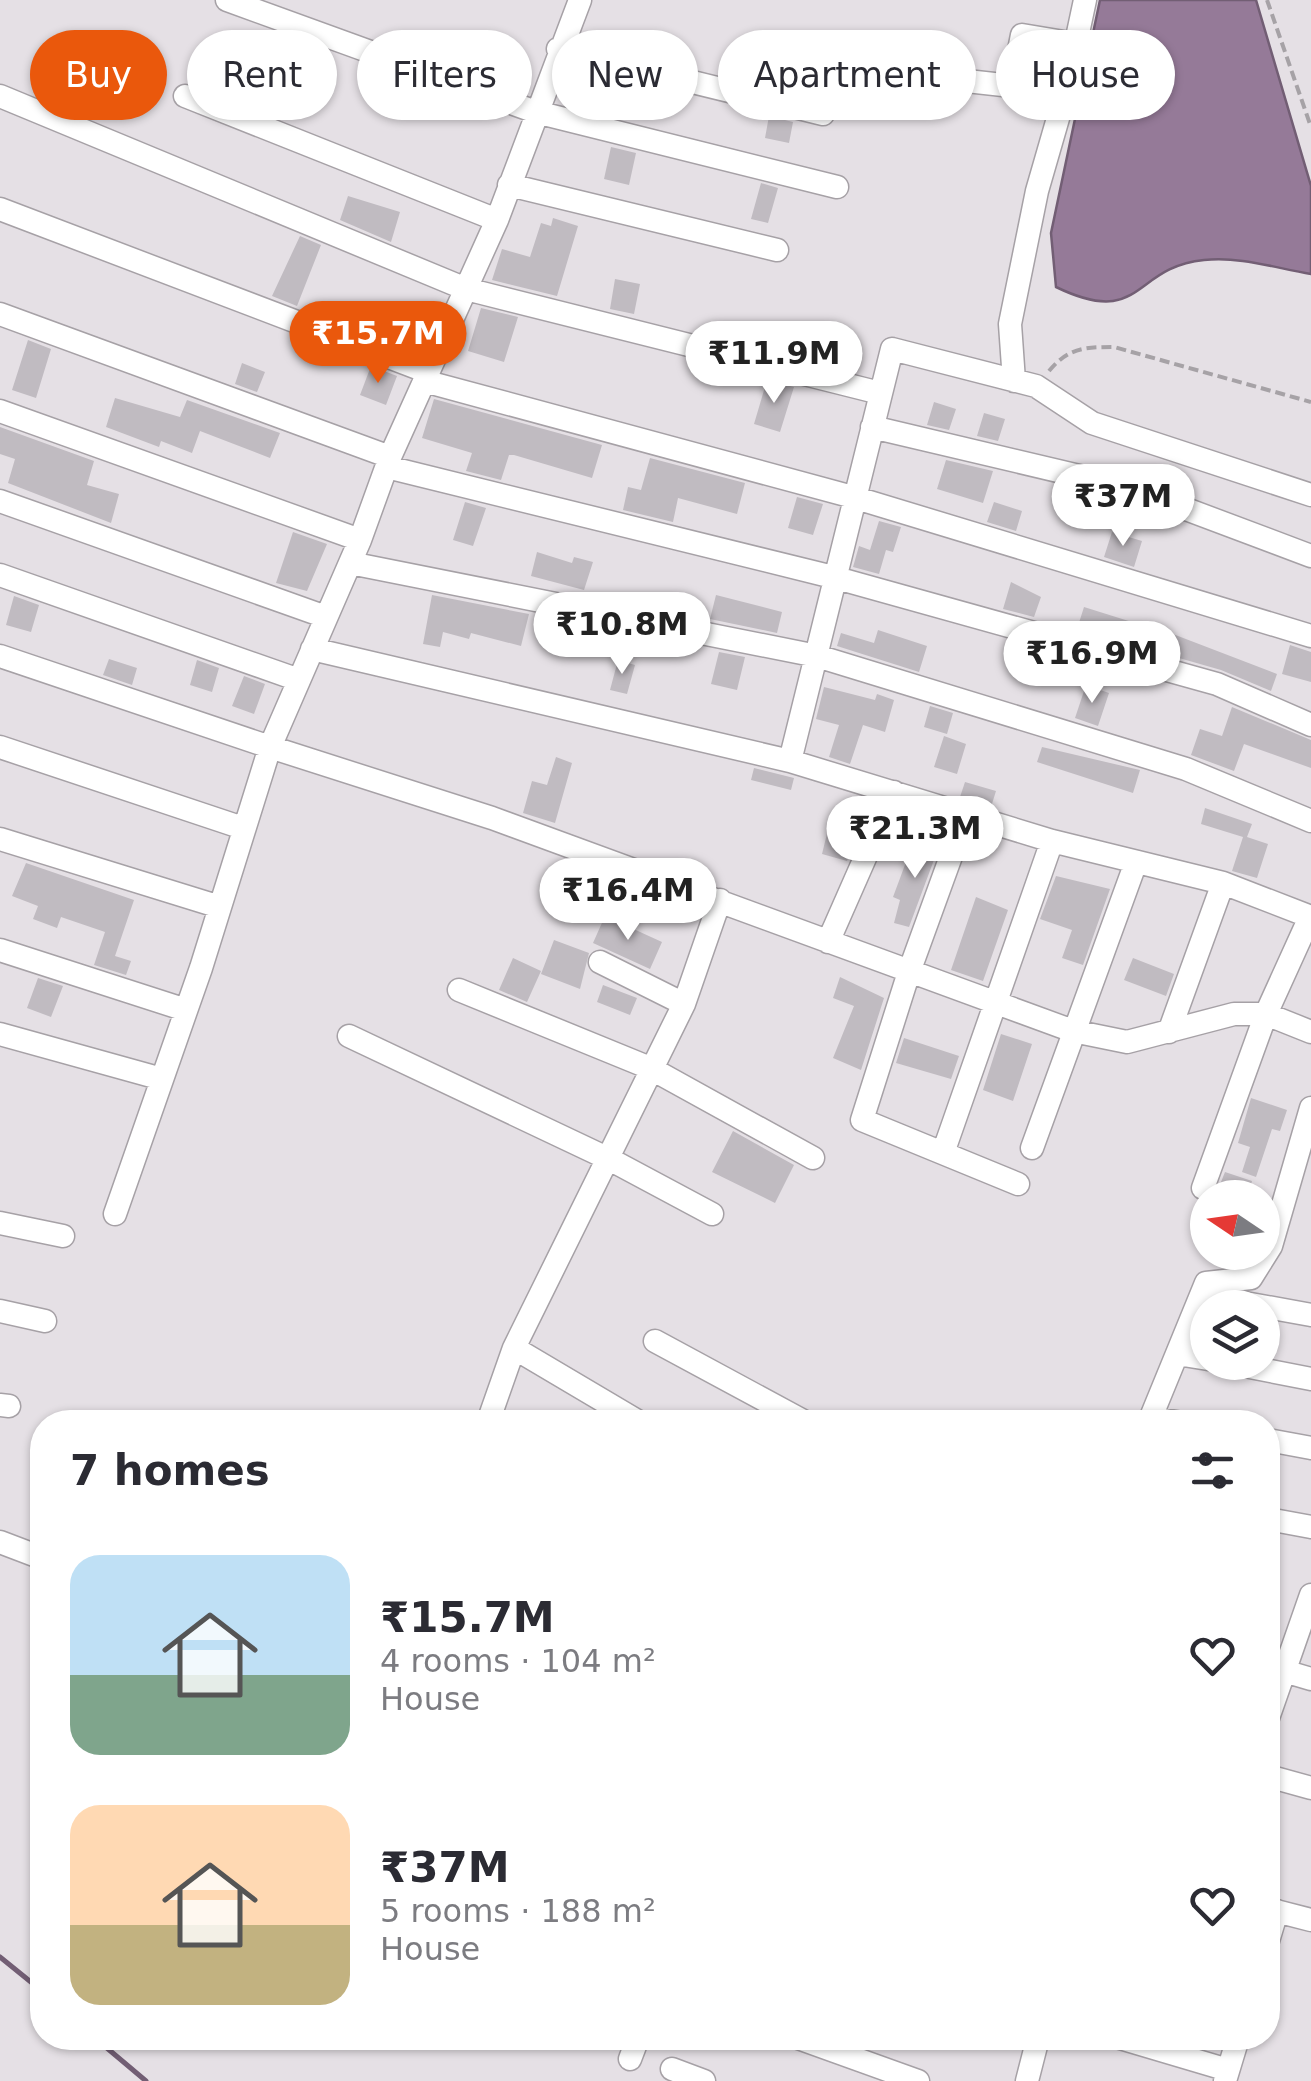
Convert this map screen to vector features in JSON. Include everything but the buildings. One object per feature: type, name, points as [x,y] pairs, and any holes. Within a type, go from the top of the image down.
[{"type":"street","points":[[227,0],[536,112],[837,187]]},
{"type":"street","points":[[567,30],[580,0]]},
{"type":"street","points":[[1079,30],[1086,0]]},
{"type":"street","points":[[115,1214],[186,1010],[270,747],[360,540],[389,462],[497,220],[552,66]]},
{"type":"street","points":[[698,83],[823,114],[831,66],[996,84]]},
{"type":"street","points":[[0,96],[466,289],[880,394]]},
{"type":"street","points":[[185,96],[497,220]]},
{"type":"street","points":[[1025,383],[1010,324],[1036,191],[1055,120]]},
{"type":"street","points":[[509,185],[777,250]]},
{"type":"street","points":[[0,209],[426,377],[853,497],[1311,636]]},
{"type":"street","points":[[0,314],[389,462],[833,577],[1216,684],[1311,724]]},
{"type":"street","points":[[790,761],[892,348],[1025,383],[1092,423],[1311,495]]},
{"type":"street","points":[[0,411],[360,540]]},
{"type":"street","points":[[872,426],[1130,488],[1311,556]]},
{"type":"street","points":[[0,501],[326,618]]},
{"type":"street","points":[[350,563],[816,656],[1186,769],[1311,821]]},
{"type":"street","points":[[0,575],[299,680]]},
{"type":"street","points":[[312,649],[790,761],[1052,841],[1223,883],[1310,917],[1266,1014],[1206,1180]]},
{"type":"street","points":[[0,656],[492,818],[1073,1031],[1127,1042],[1234,1014],[1266,1014],[1311,1032]]},
{"type":"street","points":[[0,747],[244,828]]},
{"type":"street","points":[[828,942],[894,792]]},
{"type":"street","points":[[966,815],[908,972],[862,1120],[1018,1184]]},
{"type":"street","points":[[0,866],[4,840],[220,907]]},
{"type":"street","points":[[943,1153],[1052,841]]},
{"type":"street","points":[[1032,1148],[1136,862]]},
{"type":"street","points":[[1169,1032],[1223,883]]},
{"type":"street","points":[[492,1410],[514,1348],[611,1160],[650,1068],[684,1004],[720,900]]},
{"type":"street","points":[[0,950],[186,1010]]},
{"type":"street","points":[[600,962],[684,1004]]},
{"type":"street","points":[[459,990],[650,1068],[813,1158]]},
{"type":"street","points":[[0,1034],[162,1079]]},
{"type":"street","points":[[349,1036],[611,1160],[712,1214]]},
{"type":"street","points":[[1203,1290],[1206,1284],[1251,1278],[1271,1246],[1311,1108]]},
{"type":"street","points":[[0,1223],[63,1236]]},
{"type":"street","points":[[1280,1309],[1311,1315]]},
{"type":"street","points":[[0,1312],[45,1321]]},
{"type":"street","points":[[1154,1410],[1190,1322]]},
{"type":"street","points":[[655,1342],[782,1410]]},
{"type":"street","points":[[514,1348],[619,1410]]},
{"type":"street","points":[[1177,1354],[1190,1357]]},
{"type":"street","points":[[1280,1373],[1311,1379]]},
{"type":"street","points":[[1280,1442],[1311,1448]]},
{"type":"street","points":[[1280,1521],[1311,1527]]},
{"type":"street","points":[[0,1542],[30,1553]]},
{"type":"street","points":[[1280,1683],[1311,1595]]},
{"type":"street","points":[[1284,1671],[1311,1679]]},
{"type":"street","points":[[1280,1779],[1311,1788]]},
{"type":"street","points":[[1280,1912],[1311,1920]]},
{"type":"street","points":[[831,2050],[918,2081]]},
{"type":"street","points":[[1027,2081],[1035,2050]]},
{"type":"street","points":[[1153,2050],[1226,2076],[1234,2050]]},
{"type":"street","points":[[672,2069],[704,2081]]},
{"type":"path","points":[[1266,0],[1311,127]]},
{"type":"path","points":[[1025,383],[1064,353],[1084,347],[1114,347],[1311,402]]},
{"type":"shaded area","points":[[1100,0],[1256,0],[1311,186],[1311,274],[1217,259],[1181,265],[1122,299],[1084,298],[1056,287],[1051,233],[1075,120],[1175,120],[1175,30],[1094,30]]},
{"type":"waterway","points":[[0,1957],[30,1981]]},
{"type":"waterway","points":[[109,2050],[146,2081]]}]
